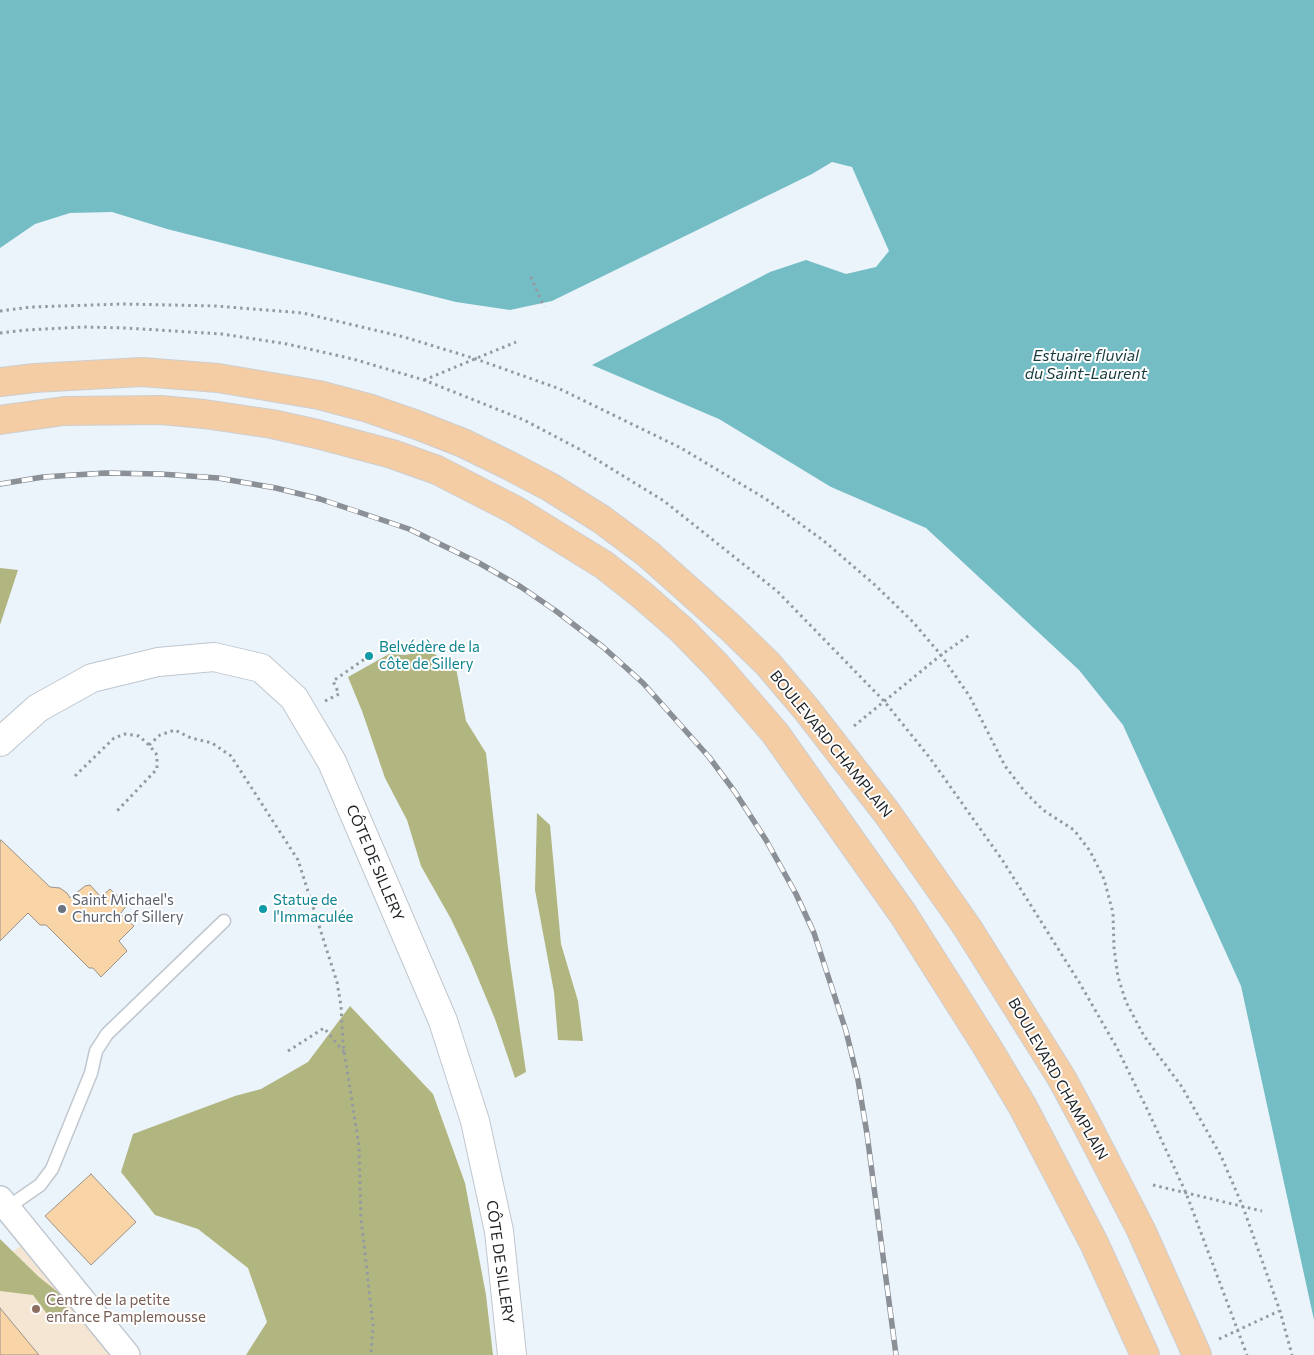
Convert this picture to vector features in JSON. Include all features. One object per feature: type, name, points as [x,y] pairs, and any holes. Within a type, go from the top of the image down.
[{"type":"main road","name":"BOULEVARD CHAMPLAIN","points":[[0,382],[43,377],[142,372],[218,378],[327,397],[368,408],[417,425],[463,443],[501,461],[550,487],[584,508],[648,554],[731,628],[768,664],[807,710],[887,813],[967,927],[1061,1077],[1088,1127],[1141,1230],[1196,1353]]},
{"type":"main road","points":[[0,420],[64,411],[161,410],[272,424],[392,454],[437,470],[515,510],[604,564],[642,595],[682,630],[712,660],[775,733],[903,914],[976,1028],[1023,1107],[1094,1243],[1145,1355]]},
{"type":"street","name":"CÔTE DE SILLERY","points":[[0,742],[38,708],[92,678],[158,662],[214,657],[260,668],[294,698],[332,762],[446,1030],[476,1121],[500,1232],[512,1355]]},
{"type":"street","points":[[2,1207],[127,1355]]},
{"type":"lane","points":[[2,1207],[40,1185],[52,1168],[90,1073],[96,1051],[107,1034],[224,921]]},
{"type":"path","points":[[531,277],[544,306]]},
{"type":"path","points":[[424,380],[516,342]]},
{"type":"path","points":[[854,727],[941,654],[971,634]]},
{"type":"path","points":[[324,701],[339,694],[333,681],[369,656]]},
{"type":"path","points":[[149,745],[160,735],[175,730],[191,738],[212,743],[231,756],[298,860],[337,982],[342,1006],[344,1052],[359,1146],[361,1218],[373,1325],[371,1355]]},
{"type":"path","points":[[75,776],[114,738],[125,734],[139,736],[157,755],[157,769],[117,811]]},
{"type":"path","points":[[288,1052],[324,1028],[344,1052]]},
{"type":"path","points":[[1153,1185],[1262,1211]]},
{"type":"path","points":[[1196,1353],[1280,1311]]},
{"type":"shaded area","name":"Centre de la petite enfance Pamplemousse","points":[[20,1246],[111,1355],[0,1355],[0,1262]]},
{"type":"green space","points":[[0,568],[18,570],[0,625]]},
{"type":"green space","points":[[428,650],[456,668],[466,721],[486,753],[508,948],[526,1072],[515,1078],[495,1019],[470,959],[451,919],[421,866],[407,820],[385,778],[348,677],[389,654],[405,655]]},
{"type":"green space","points":[[537,813],[550,825],[561,944],[578,1001],[583,1041],[558,1040],[554,992],[535,890]]},
{"type":"green space","points":[[350,1006],[433,1094],[465,1183],[486,1295],[493,1355],[246,1355],[267,1322],[248,1268],[198,1229],[155,1215],[121,1172],[133,1134],[235,1096],[261,1089],[308,1062]]},
{"type":"green space","points":[[0,1239],[39,1277],[59,1293],[72,1319],[53,1322],[33,1295],[0,1291]]},
{"type":"water","name":"Estuaire fluvial du Saint-Laurent","points":[[0,0],[1314,0],[1314,1320],[1241,986],[1123,725],[1079,670],[926,528],[831,487],[719,419],[592,365],[770,272],[806,260],[846,274],[876,267],[889,251],[852,167],[832,162],[812,174],[552,301],[510,310],[456,302],[167,229],[112,212],[70,213],[35,224],[0,248]]},
{"type":"building","name":"Saint Michael's Church of Sillery","points":[[1,840],[50,887],[60,888],[70,898],[85,886],[90,885],[101,897],[110,889],[127,905],[120,914],[134,926],[119,941],[127,951],[101,977],[93,968],[89,968],[46,925],[40,925],[28,913],[0,941]]},
{"type":"building","points":[[91,1174],[136,1222],[91,1265],[45,1216]]},
{"type":"building","points":[[0,1308],[39,1355],[0,1355]]},
{"type":"railway","points":[[0,484],[43,477],[105,473],[160,474],[218,478],[276,488],[320,499],[409,529],[479,563],[521,587],[556,611],[603,647],[643,683],[709,757],[735,792],[766,840],[796,894],[814,933],[846,1031],[858,1080],[867,1134],[896,1355]]},
{"type":"place","name":"Belvédère de la côte de Sillery","points":[[369,656]]},
{"type":"place","name":"Saint Michael's Church of Sillery","points":[[62,909]]},
{"type":"place","name":"Statue de l'Immaculée","points":[[263,909]]},
{"type":"place","name":"Centre de la petite enfance Pamplemousse","points":[[36,1309]]}]
